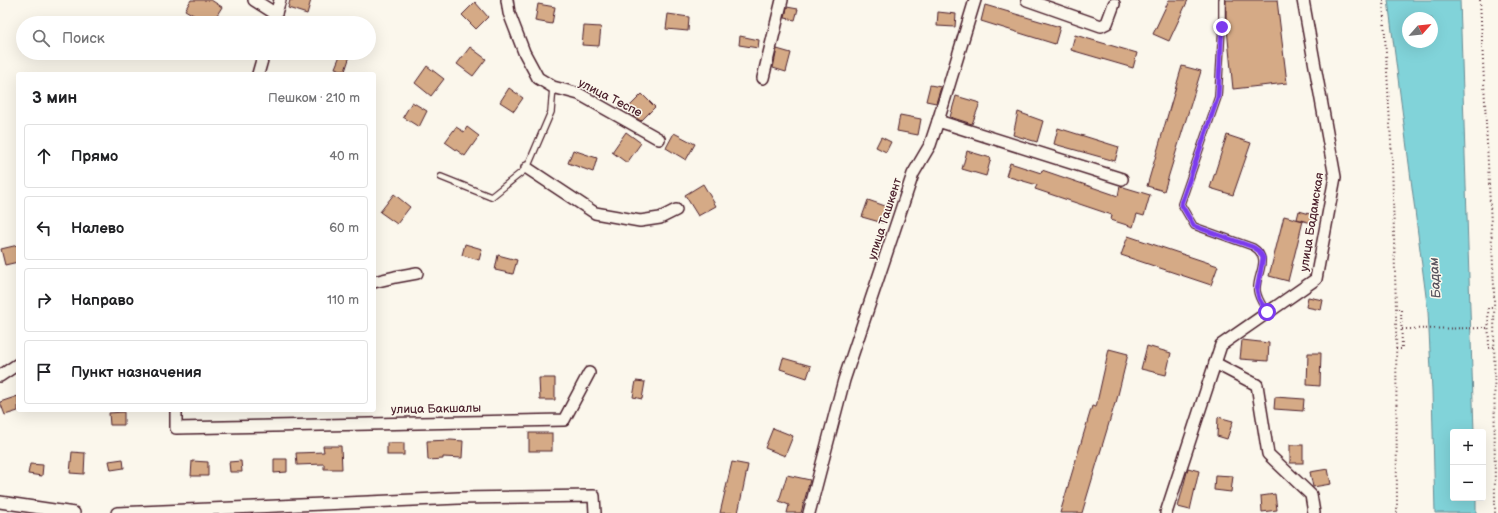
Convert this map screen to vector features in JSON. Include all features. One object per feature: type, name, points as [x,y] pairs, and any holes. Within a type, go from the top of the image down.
[{"type":"street","points":[[254,0],[272,16]]},
{"type":"street","points":[[276,16],[280,0]]},
{"type":"street","name":"улица Теспе","points":[[507,0],[509,13],[524,52],[538,78],[553,87],[579,94],[659,140]]},
{"type":"street","points":[[763,78],[782,0]]},
{"type":"street","name":"улица Ташкент","points":[[809,513],[844,380],[913,174],[930,146],[975,0]]},
{"type":"street","points":[[1027,0],[1101,26],[1107,23],[1114,4]]},
{"type":"street","name":"улица Бадамская","points":[[1166,513],[1221,345],[1316,279],[1335,177],[1303,0]]},
{"type":"street","points":[[259,72],[262,60]]},
{"type":"street","points":[[938,121],[1122,179]]},
{"type":"street","points":[[527,168],[594,212],[640,221],[660,218],[676,210]]},
{"type":"street","points":[[376,282],[417,273]]},
{"type":"street","points":[[1215,363],[1257,385],[1268,454],[1311,495],[1314,513]]},
{"type":"street","points":[[0,376],[16,365]]},
{"type":"street","name":"улица Бакшалы","points":[[176,412],[176,428],[564,420],[589,373]]},
{"type":"street","points":[[117,513],[459,498],[594,496],[594,513]]},
{"type":"street","points":[[0,502],[74,513]]},
{"type":"lane","points":[[1222,0],[1218,97],[1181,204],[1194,226],[1253,247],[1259,251],[1263,258],[1257,290],[1259,299],[1267,312]]},
{"type":"lane","points":[[441,177],[490,197],[527,168],[551,112],[553,87]]},
{"type":"path","points":[[1382,0],[1392,160],[1396,309],[1397,513]]},
{"type":"path","points":[[1480,0],[1494,308],[1495,513]]},
{"type":"path","points":[[1494,308],[1488,308],[1489,348],[1494,347]]},
{"type":"path","points":[[1396,309],[1401,309],[1402,330],[1402,349],[1396,349]]},
{"type":"path","points":[[1402,330],[1488,328]]},
{"type":"water","name":"Бадам","points":[[1388,0],[1460,0],[1474,429],[1450,429],[1450,501],[1476,501],[1476,513],[1435,513],[1432,390],[1428,312]]},
{"type":"building","points":[[191,0],[211,0],[222,7],[216,16],[195,16],[185,10]]},
{"type":"building","points":[[290,0],[311,0],[307,14],[288,8]]},
{"type":"building","points":[[1169,0],[1188,0],[1169,41],[1153,34]]},
{"type":"building","points":[[1226,0],[1277,0],[1287,83],[1233,89],[1226,19]]},
{"type":"building","points":[[475,2],[488,17],[476,29],[462,15]]},
{"type":"building","points":[[538,4],[555,7],[552,24],[535,21]]},
{"type":"building","points":[[985,5],[1060,27],[1055,44],[981,21]]},
{"type":"building","points":[[787,7],[798,9],[795,20],[785,18]]},
{"type":"building","points":[[938,12],[956,14],[955,27],[937,26]]},
{"type":"building","points":[[668,14],[689,17],[688,31],[666,29]]},
{"type":"building","points":[[584,26],[601,27],[599,46],[582,45]]},
{"type":"building","points":[[1075,35],[1137,53],[1133,68],[1071,50]]},
{"type":"building","points":[[740,36],[759,40],[758,48],[739,45]]},
{"type":"building","points":[[470,47],[486,59],[473,76],[457,64]]},
{"type":"building","points":[[777,49],[791,53],[786,72],[773,68]]},
{"type":"building","points":[[338,60],[349,60],[345,71],[335,68]]},
{"type":"building","points":[[427,66],[444,79],[431,96],[415,83]]},
{"type":"building","points":[[1182,66],[1201,71],[1164,191],[1147,186]]},
{"type":"building","points":[[930,85],[941,87],[936,103],[926,101]]},
{"type":"building","points":[[509,88],[523,98],[514,111],[500,102]]},
{"type":"building","points":[[642,94],[655,107],[641,121],[626,110]]},
{"type":"building","points":[[956,96],[980,103],[972,124],[950,117]]},
{"type":"building","points":[[412,102],[427,111],[419,127],[403,117]]},
{"type":"building","points":[[1018,112],[1043,121],[1037,142],[1013,135]]},
{"type":"building","points":[[900,115],[921,119],[918,135],[897,131]]},
{"type":"building","points":[[456,127],[464,132],[467,127],[479,136],[465,156],[445,142]]},
{"type":"building","points":[[1058,128],[1119,147],[1115,161],[1054,144]]},
{"type":"building","points":[[626,132],[641,143],[627,163],[612,152]]},
{"type":"building","points":[[674,133],[695,144],[686,160],[666,148]]},
{"type":"building","points":[[1227,135],[1251,143],[1233,195],[1210,188]]},
{"type":"building","points":[[881,137],[891,142],[886,152],[876,147]]},
{"type":"building","points":[[573,150],[597,158],[593,172],[568,163]]},
{"type":"building","points":[[967,151],[991,158],[986,176],[962,169]]},
{"type":"building","points":[[1010,163],[1041,173],[1042,170],[1118,196],[1120,186],[1150,195],[1144,216],[1137,214],[1133,227],[1111,220],[1112,215],[1035,189],[1037,185],[1006,176]]},
{"type":"building","points":[[703,184],[716,206],[698,216],[685,195]]},
{"type":"building","points":[[394,194],[410,207],[397,224],[380,212]]},
{"type":"building","points":[[868,200],[888,207],[883,223],[862,217]]},
{"type":"building","points":[[1299,211],[1317,216],[1315,224],[1297,219]]},
{"type":"building","points":[[1284,216],[1303,221],[1288,281],[1269,276]]},
{"type":"building","points":[[1128,236],[1218,266],[1211,285],[1121,255]]},
{"type":"building","points":[[465,244],[482,249],[479,260],[462,255]]},
{"type":"building","points":[[16,245],[16,262],[5,265],[1,249]]},
{"type":"building","points":[[498,255],[517,260],[513,274],[495,270]]},
{"type":"building","points":[[1308,297],[1323,300],[1321,310],[1306,307]]},
{"type":"building","points":[[1242,340],[1269,343],[1268,361],[1240,359]]},
{"type":"building","points":[[1147,346],[1171,353],[1166,375],[1141,369]]},
{"type":"building","points":[[1109,349],[1128,354],[1116,403],[1082,513],[1060,513],[1092,406],[1096,407]]},
{"type":"building","points":[[1308,353],[1321,353],[1320,386],[1307,385]]},
{"type":"building","points":[[783,358],[811,366],[807,378],[780,369]]},
{"type":"building","points":[[539,378],[555,378],[555,400],[540,400]]},
{"type":"building","points":[[636,381],[645,382],[642,399],[633,397]]},
{"type":"building","points":[[16,397],[16,412],[5,415],[0,402]]},
{"type":"building","points":[[1275,397],[1304,399],[1303,411],[1274,409]]},
{"type":"building","points":[[124,412],[124,425],[110,425],[109,413]]},
{"type":"building","points":[[1218,417],[1233,421],[1227,439],[1217,436]]},
{"type":"building","points":[[773,428],[793,436],[785,456],[765,448]]},
{"type":"building","points":[[529,433],[552,433],[552,451],[529,451]]},
{"type":"building","points":[[427,441],[463,441],[462,458],[443,457],[443,459],[428,460]]},
{"type":"building","points":[[387,443],[404,443],[404,455],[387,455]]},
{"type":"building","points":[[1290,445],[1303,445],[1303,463],[1290,463]]},
{"type":"building","points":[[323,446],[341,446],[342,469],[324,469],[324,464],[297,465],[296,453],[324,452]]},
{"type":"building","points":[[72,452],[85,453],[84,474],[70,473]]},
{"type":"building","points":[[123,459],[124,468],[111,470],[109,461]]},
{"type":"building","points":[[274,459],[287,459],[287,472],[274,473]]},
{"type":"building","points":[[192,461],[208,462],[208,476],[191,476]]},
{"type":"building","points":[[241,461],[242,472],[230,472],[229,462]]},
{"type":"building","points":[[732,462],[748,465],[738,513],[720,513]]},
{"type":"building","points":[[30,464],[43,465],[42,476],[28,474]]},
{"type":"building","points":[[1188,468],[1199,471],[1190,510],[1178,507]]},
{"type":"building","points":[[1328,469],[1331,484],[1313,487],[1310,472]]},
{"type":"building","points":[[787,475],[810,480],[801,513],[787,513],[789,505],[779,501]]},
{"type":"building","points":[[1215,475],[1233,476],[1231,492],[1214,490]]},
{"type":"building","points":[[1275,494],[1277,510],[1262,512],[1261,496]]},
{"type":"route","points":[[1222,27],[1218,97],[1181,204],[1194,226],[1253,247],[1259,251],[1263,258],[1257,290],[1259,299],[1267,312]]}]
